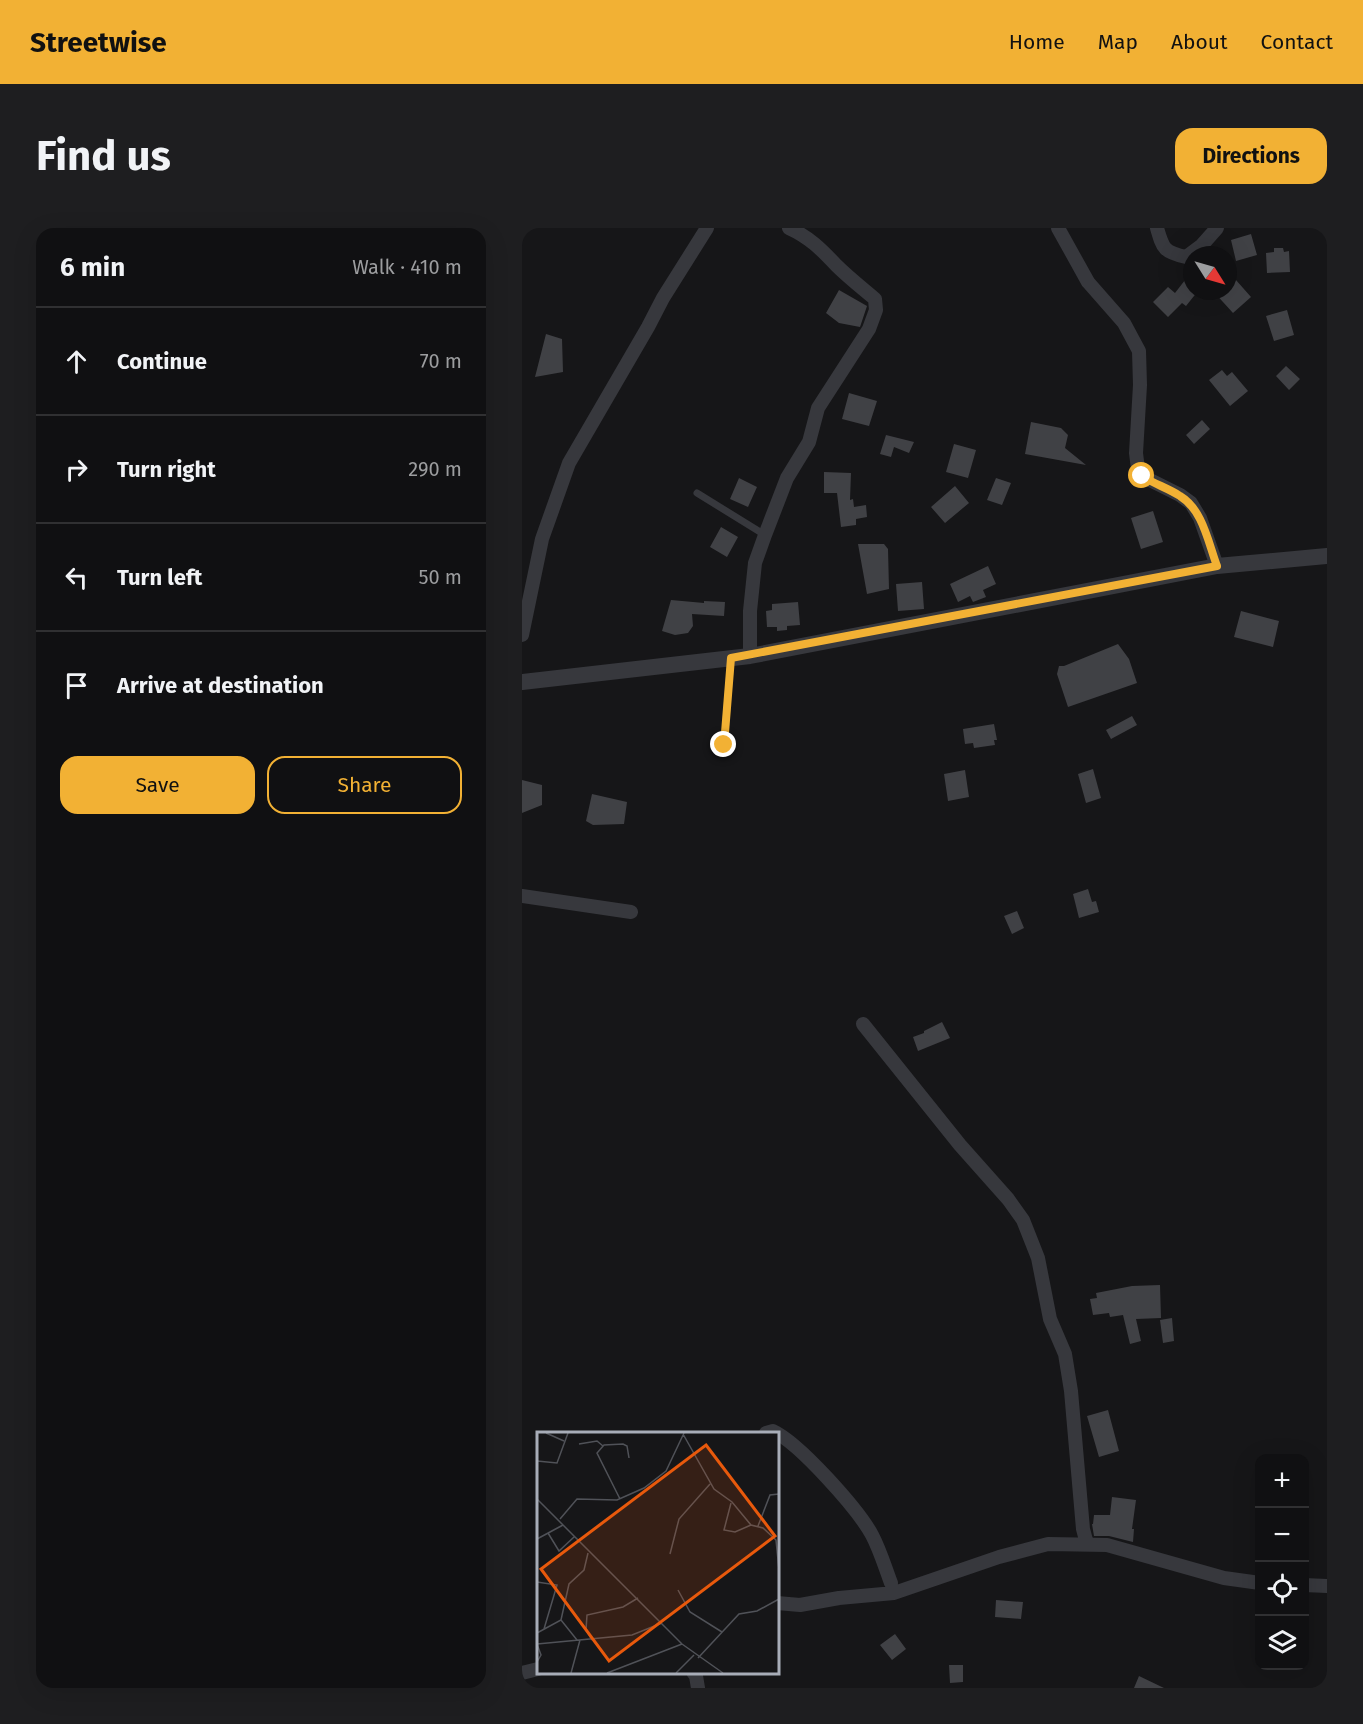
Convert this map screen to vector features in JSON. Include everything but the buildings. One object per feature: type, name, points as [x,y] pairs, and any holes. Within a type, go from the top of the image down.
[{"type":"street","points":[[522,635],[542,539],[569,463],[663,298],[706,228]]},
{"type":"street","points":[[750,656],[750,611],[755,563],[765,535],[787,478],[809,442],[818,408],[869,329],[876,310],[875,299],[837,265],[823,249],[789,228]]},
{"type":"street","points":[[1058,228],[1088,282],[1124,323],[1138,351],[1140,385],[1136,453],[1138,469],[1142,476],[1191,503],[1200,518],[1217,566]]},
{"type":"street","points":[[1157,228],[1162,244],[1171,254],[1186,257],[1202,245],[1216,228]]},
{"type":"street","points":[[522,682],[750,656],[1217,566],[1327,556]]},
{"type":"street","points":[[522,896],[631,912]]},
{"type":"street","points":[[863,1024],[1023,1220],[1038,1258],[1050,1319],[1065,1354],[1087,1544]]},
{"type":"street","points":[[778,1433],[783,1435],[829,1480],[856,1511],[872,1535],[891,1583]]},
{"type":"street","points":[[778,1603],[800,1605],[839,1598],[894,1593],[943,1575],[1048,1544],[1107,1545],[1224,1578],[1255,1582]]},
{"type":"street","points":[[1309,1585],[1327,1586]]},
{"type":"street","points":[[522,1673],[537,1669]]},
{"type":"street","points":[[694,1673],[698,1688]]},
{"type":"lane","points":[[697,493],[765,535]]},
{"type":"lane","points":[[724,745],[731,658]]},
{"type":"route","points":[[724,745],[731,658],[1217,566],[1200,518],[1191,503],[1142,476]]}]
